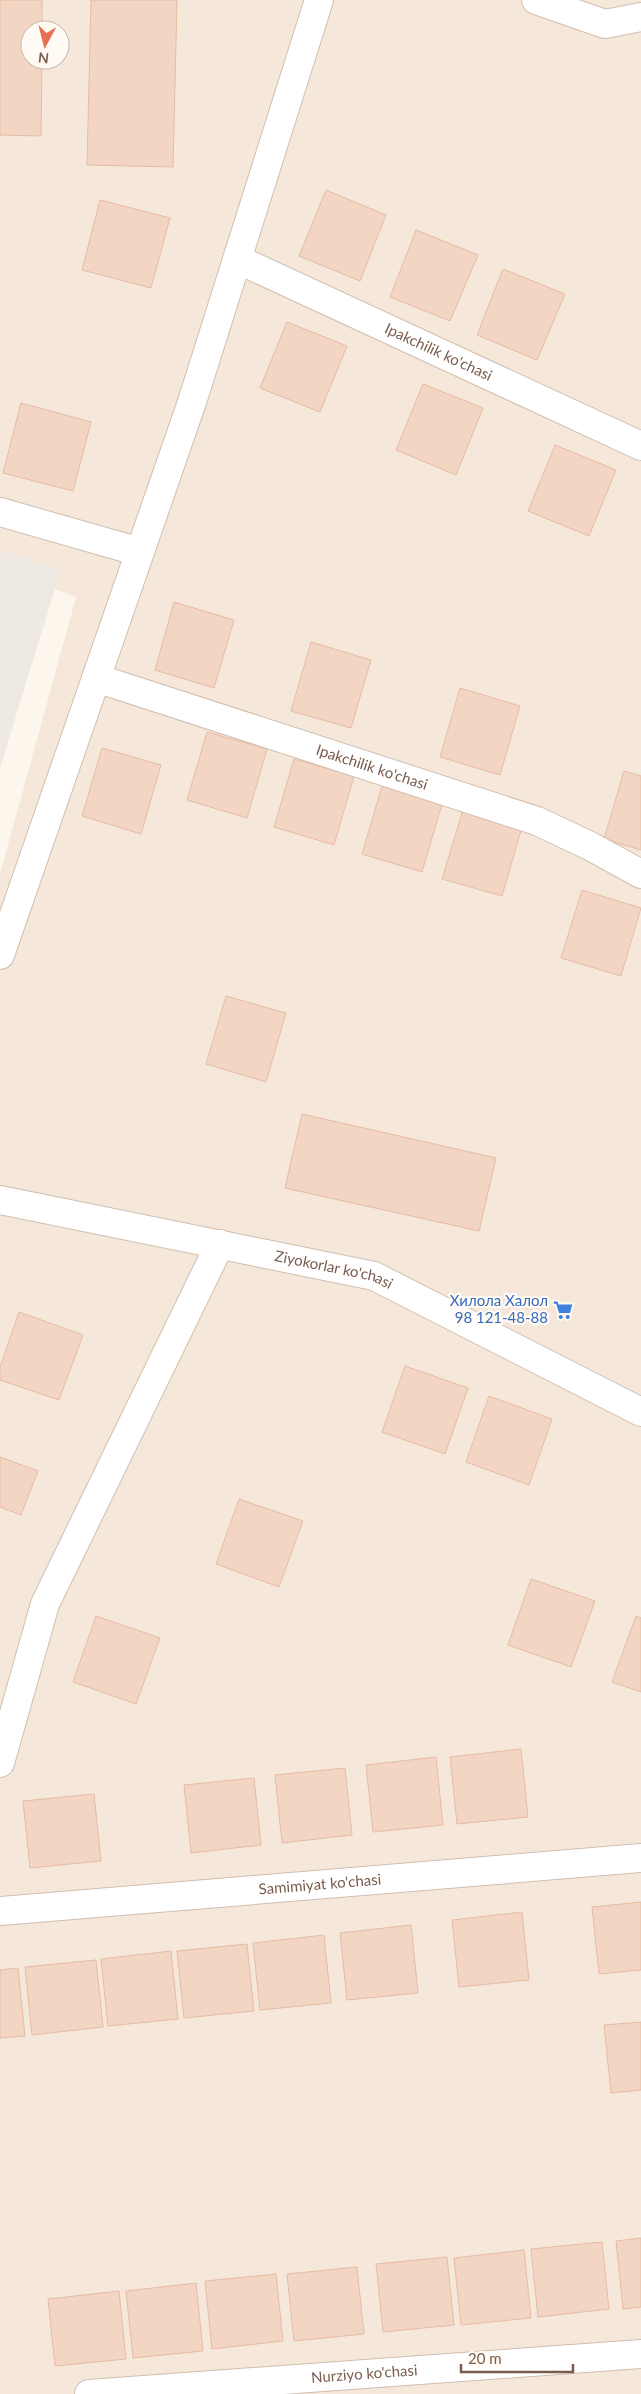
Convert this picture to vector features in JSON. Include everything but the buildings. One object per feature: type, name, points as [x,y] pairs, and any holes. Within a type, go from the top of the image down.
[{"type":"street","points":[[0,955],[192,402],[319,0]]},
{"type":"street","points":[[536,0],[605,24],[641,17]]},
{"type":"street","name":"Ipakchilik ko'chasi","points":[[237,259],[641,446]]},
{"type":"street","points":[[0,512],[140,552]]},
{"type":"street","name":"Ipakchilik ko'chasi","points":[[96,678],[537,821],[590,846],[641,874]]},
{"type":"street","name":"Ziyokorlar ko'chasi","points":[[0,1200],[374,1276],[641,1412]]},
{"type":"street","points":[[0,1764],[45,1604],[220,1244]]},
{"type":"street","name":"Samimiyat ko'chasi","points":[[0,1912],[641,1858]]},
{"type":"street","name":"Nurziyo ko'chasi","points":[[89,2394],[641,2354]]},
{"type":"shaded area","points":[[0,0],[641,0],[641,2394],[0,2394],[0,874],[76,597],[0,569]]},
{"type":"shaded area","points":[[0,551],[61,569],[0,768]]},
{"type":"place","name":"Хилола Халол 98 121-48-88","points":[[563,1310]]}]
